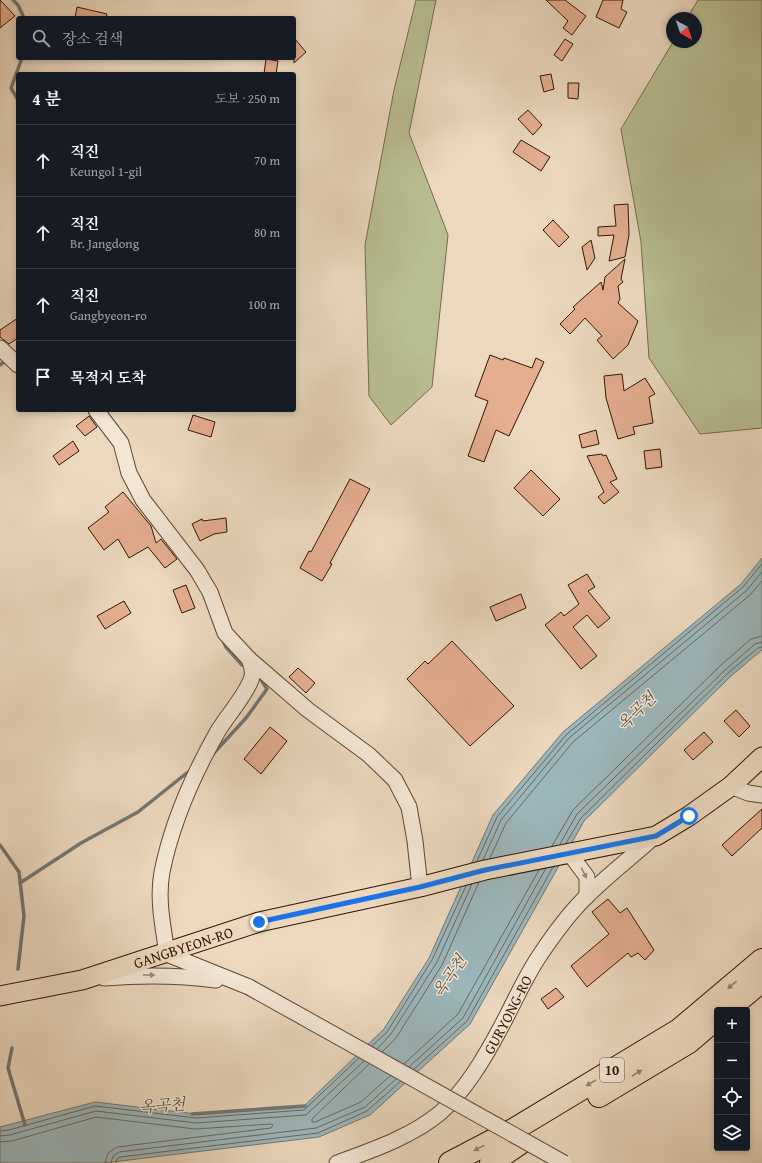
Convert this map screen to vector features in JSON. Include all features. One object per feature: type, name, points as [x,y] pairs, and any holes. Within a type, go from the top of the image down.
[{"type":"highway","name":"10","points":[[450,1163],[513,1130],[679,1030],[762,960]]},
{"type":"highway","points":[[730,1007],[762,980]]},
{"type":"highway","name":"10","points":[[482,1163],[519,1144],[689,1042],[714,1021]]},
{"type":"highway","points":[[491,1163],[519,1144]]},
{"type":"main road","name":"GANGBYEON-RO","points":[[0,996],[82,980],[167,954],[259,922],[656,836],[689,816],[731,786],[762,757]]},
{"type":"street","points":[[0,348],[16,363]]},
{"type":"street","points":[[98,412],[121,443],[129,473],[143,500],[197,570],[210,592],[225,633],[250,659],[308,710],[369,755],[395,780],[409,807],[415,841],[429,884]]},
{"type":"street","points":[[250,659],[253,670],[252,678],[240,702],[219,729],[190,783],[170,842],[159,891],[167,954],[243,985],[564,1163]]},
{"type":"street","points":[[731,786],[748,794],[762,795]]},
{"type":"street","name":"GURYONG-RO","points":[[337,1163],[390,1142],[415,1129],[440,1113],[470,1078],[500,1029],[539,956],[556,931],[587,896],[656,836]]},
{"type":"street","points":[[570,854],[587,877],[587,896]]},
{"type":"street","points":[[82,980],[137,975],[183,975],[243,985]]},
{"type":"green space","points":[[416,0],[436,0],[409,133],[448,235],[432,387],[391,425],[369,396],[365,245],[394,90]]},
{"type":"green space","points":[[698,0],[762,0],[762,428],[700,434],[649,358],[641,242],[621,129],[669,48],[702,48],[702,12],[691,12]]},
{"type":"water","points":[[762,558],[762,650],[731,676],[584,821],[470,1024],[370,1115],[319,1137],[104,1163],[0,1163],[0,1127],[95,1102],[196,1114],[304,1106],[384,1029],[429,958],[493,815],[563,732],[741,584]]},
{"type":"building","points":[[0,0],[15,16],[0,28]]},
{"type":"building","points":[[546,0],[565,0],[586,16],[572,35],[563,28],[568,21]]},
{"type":"building","points":[[603,0],[623,0],[621,9],[627,12],[619,28],[596,17]]},
{"type":"building","points":[[77,7],[107,14],[106,16],[75,16]]},
{"type":"building","points":[[565,39],[573,44],[562,61],[554,55]]},
{"type":"building","points":[[296,40],[306,52],[294,63],[294,60],[296,60]]},
{"type":"building","points":[[266,60],[278,61],[276,72],[264,72]]},
{"type":"building","points":[[551,74],[554,89],[544,92],[540,76]]},
{"type":"building","points":[[568,83],[579,83],[578,99],[568,98]]},
{"type":"building","points":[[528,110],[542,125],[533,135],[518,119]]},
{"type":"building","points":[[521,140],[550,157],[541,171],[513,152]]},
{"type":"building","points":[[628,204],[629,235],[625,257],[609,261],[614,235],[598,236],[598,227],[616,226],[614,205]]},
{"type":"building","points":[[553,220],[569,237],[559,247],[543,230]]},
{"type":"building","points":[[591,240],[595,258],[587,270],[582,247]]},
{"type":"building","points":[[625,259],[621,279],[623,282],[618,286],[620,299],[618,303],[638,321],[628,345],[613,359],[597,340],[602,336],[585,318],[570,334],[560,324],[575,309],[573,307],[601,282],[603,290],[605,277]]},
{"type":"building","points":[[16,319],[16,339],[9,344],[0,337],[0,330]]},
{"type":"building","points":[[490,355],[503,360],[504,358],[532,368],[536,358],[544,362],[509,436],[496,430],[484,462],[468,456],[488,401],[475,396]]},
{"type":"building","points":[[622,374],[624,391],[645,378],[655,394],[649,397],[653,423],[633,427],[635,434],[618,439],[606,398],[604,376]]},
{"type":"building","points":[[193,415],[215,422],[211,437],[188,430]]},
{"type":"building","points":[[89,416],[97,427],[85,436],[76,426]]},
{"type":"building","points":[[596,430],[599,444],[582,448],[579,435]]},
{"type":"building","points":[[73,441],[79,451],[59,465],[53,456]]},
{"type":"building","points":[[660,449],[662,467],[646,469],[644,451]]},
{"type":"building","points":[[602,454],[603,456],[606,455],[617,479],[610,482],[619,492],[604,504],[598,497],[604,492],[587,456]]},
{"type":"building","points":[[531,470],[560,499],[543,516],[514,488]]},
{"type":"building","points":[[350,479],[370,489],[330,563],[332,564],[322,581],[300,568],[309,551],[311,552]]},
{"type":"building","points":[[123,492],[151,526],[156,543],[161,539],[177,559],[165,568],[148,547],[129,558],[118,539],[104,550],[88,528],[109,512],[105,507]]},
{"type":"building","points":[[226,518],[227,532],[214,534],[200,541],[192,524],[202,519],[203,521]]},
{"type":"building","points":[[587,574],[595,587],[588,591],[610,618],[598,628],[587,615],[573,627],[597,656],[581,669],[545,625],[561,612],[564,616],[579,604],[568,585]]},
{"type":"building","points":[[186,585],[195,608],[182,613],[173,590]]},
{"type":"building","points":[[521,594],[526,608],[496,621],[490,607]]},
{"type":"building","points":[[124,601],[131,613],[105,629],[97,616]]},
{"type":"building","points":[[452,641],[514,706],[470,746],[407,679],[425,661],[428,664]]},
{"type":"building","points":[[298,668],[315,683],[306,693],[289,677]]},
{"type":"building","points":[[736,710],[750,726],[739,737],[724,721]]},
{"type":"building","points":[[270,727],[287,741],[261,774],[244,759]]},
{"type":"building","points":[[704,732],[713,742],[693,760],[684,750]]},
{"type":"building","points":[[762,809],[762,828],[732,856],[722,845]]},
{"type":"building","points":[[608,899],[620,913],[627,908],[654,950],[645,960],[638,953],[631,957],[628,953],[587,987],[571,966],[609,934],[592,912]]},
{"type":"building","points":[[556,988],[564,997],[548,1009],[541,999]]},
{"type":"waterway","points":[[13,0],[18,5],[23,16]]},
{"type":"waterway","points":[[17,72],[21,60]]},
{"type":"waterway","points":[[16,74],[11,88],[16,97]]},
{"type":"waterway","points":[[0,365],[8,359]]},
{"type":"waterway","points":[[222,639],[226,647],[242,665]]},
{"type":"waterway","points":[[212,755],[246,718],[267,689],[260,678]]},
{"type":"waterway","points":[[20,883],[81,843],[138,812],[188,772]]},
{"type":"waterway","points":[[0,845],[19,872],[24,916],[18,969]]},
{"type":"waterway","points":[[12,1048],[8,1068],[25,1125]]},
{"type":"waterway","name":"옥곡천","points":[[192,1114],[305,1106]]},
{"type":"route","points":[[259,922],[420,887],[485,870],[656,836],[689,816]]}]
